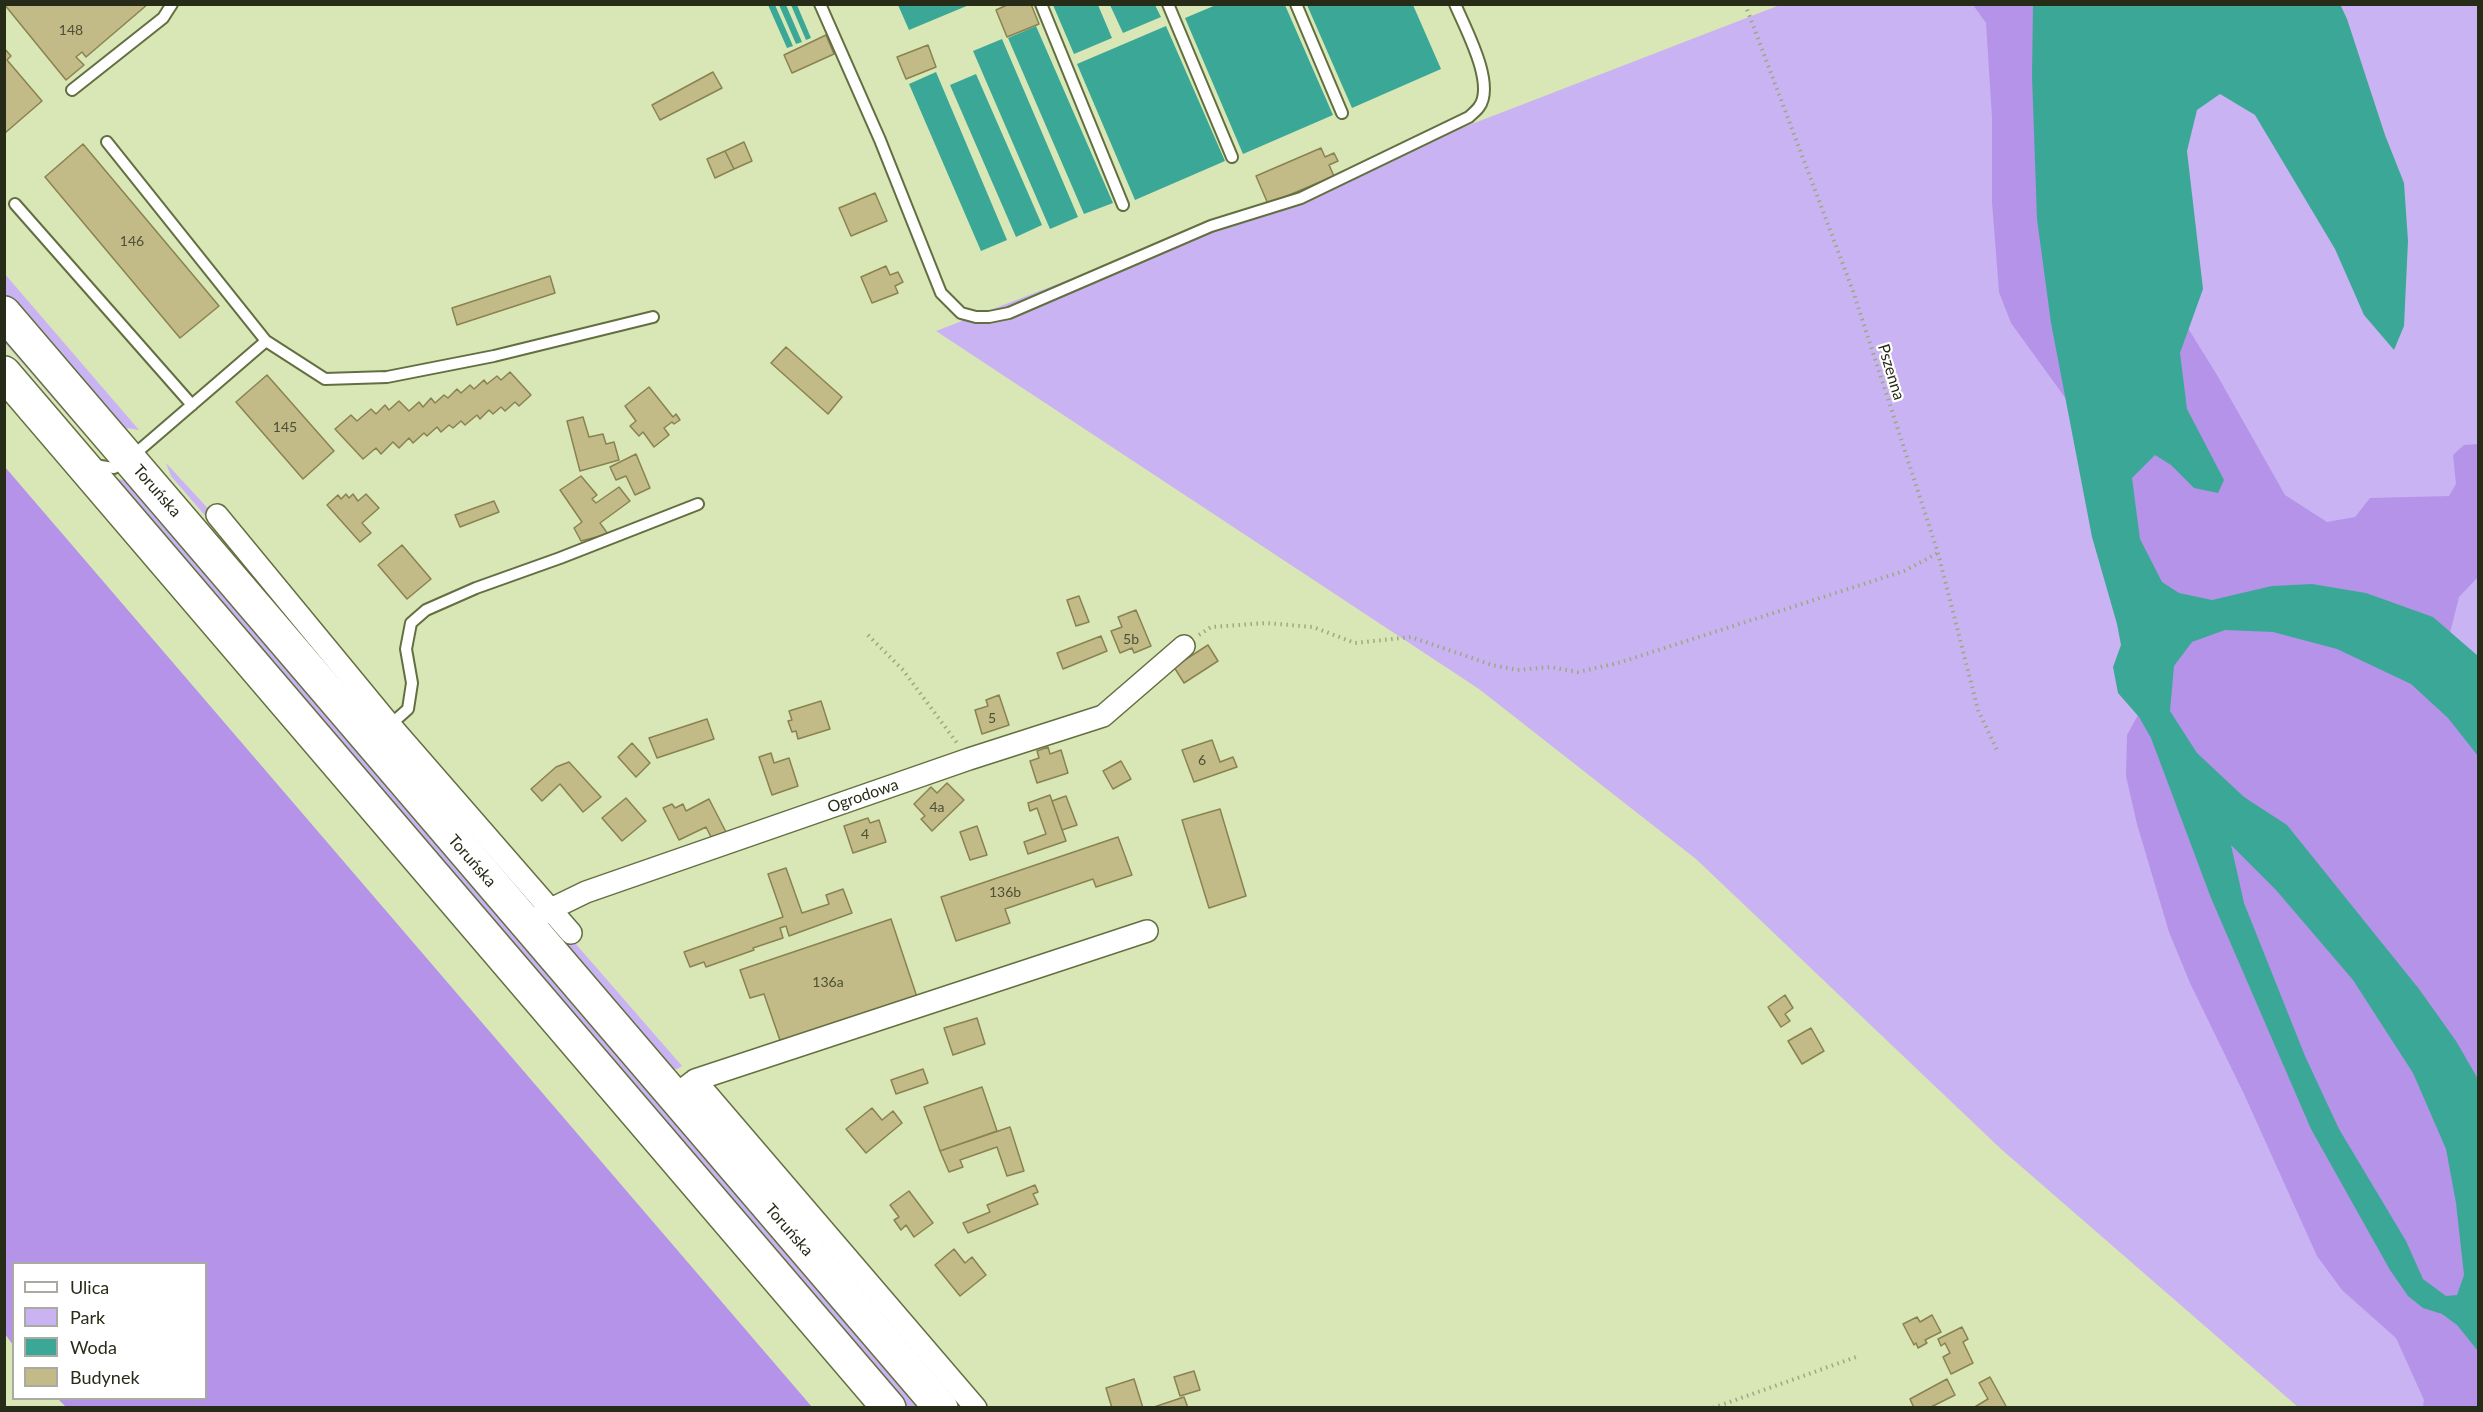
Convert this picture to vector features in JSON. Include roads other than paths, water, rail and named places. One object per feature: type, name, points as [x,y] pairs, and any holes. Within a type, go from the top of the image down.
[{"type":"main road","name":"Toruńska","points":[[4,314],[129,459],[380,733],[685,1088],[941,1407]]},
{"type":"main road","points":[[4,373],[889,1407]]},
{"type":"street","points":[[217,514],[380,733]]},
{"type":"street","name":"Ogrodowa","points":[[538,917],[586,892],[969,759],[1103,716],[1184,646]]},
{"type":"street","points":[[538,917],[571,933]]},
{"type":"street","points":[[976,1407],[685,1088],[1146,931]]},
{"type":"lane","points":[[72,90],[163,18],[172,4]]},
{"type":"lane","points":[[820,4],[880,140],[941,293],[961,313],[976,317],[1009,313],[1211,226],[1301,198],[1469,117],[1480,106],[1485,85],[1481,69],[1455,4]]},
{"type":"lane","points":[[1041,4],[1123,205]]},
{"type":"lane","points":[[1168,4],[1232,157]]},
{"type":"lane","points":[[1296,4],[1342,113]]},
{"type":"lane","points":[[107,142],[266,341],[325,379],[387,377],[494,356],[653,317]]},
{"type":"lane","points":[[15,204],[192,405]]},
{"type":"lane","points":[[79,461],[99,467],[114,468],[129,459],[266,341]]},
{"type":"lane","points":[[380,733],[408,709],[412,683],[406,650],[409,632],[411,623],[426,610],[476,588],[698,504]]},
{"type":"water","points":[[2340,4],[2404,183],[2408,241],[2404,326],[2394,350],[2364,315],[2335,249],[2255,115],[2220,94],[2197,110],[2187,151],[2203,289],[2180,353],[2187,409],[2224,480],[2218,493],[2194,488],[2171,465],[2155,455],[2132,478],[2140,539],[2162,582],[2179,593],[2212,600],[2272,586],[2312,584],[2366,593],[2433,617],[2478,656],[2478,756],[2448,718],[2411,684],[2337,649],[2273,632],[2225,630],[2192,642],[2174,666],[2170,711],[2197,753],[2244,797],[2287,825],[2419,989],[2456,1041],[2478,1079],[2478,1351],[2457,1325],[2442,1314],[2423,1308],[2408,1296],[2390,1270],[2311,1129],[2211,898],[2151,738],[2139,717],[2118,693],[2113,667],[2121,645],[2092,537],[2051,323],[2037,219],[2032,76],[2033,5]],"holes":[[[2231,845],[2276,890],[2353,980],[2413,1073],[2446,1149],[2456,1203],[2464,1275],[2457,1295],[2446,1296],[2423,1279],[2406,1241],[2339,1129],[2305,1056],[2244,903]]]},
{"type":"water","points":[[768,5],[775,5],[793,46],[787,48]]},
{"type":"water","points":[[779,5],[786,5],[802,42],[796,44]]},
{"type":"water","points":[[791,5],[797,5],[811,38],[806,40]]},
{"type":"water","points":[[898,5],[969,5],[909,30]]},
{"type":"water","points":[[1053,5],[1098,5],[1112,38],[1074,54]]},
{"type":"water","points":[[1110,5],[1155,5],[1161,17],[1123,33]]},
{"type":"water","points":[[1216,5],[1285,5],[1333,115],[1243,154],[1185,18]]},
{"type":"water","points":[[1307,5],[1413,5],[1441,69],[1352,108]]},
{"type":"water","points":[[1036,26],[1113,203],[1084,214],[1008,38]]},
{"type":"water","points":[[1166,26],[1225,161],[1135,200],[1077,64]]},
{"type":"water","points":[[1002,39],[1078,217],[1050,229],[973,51]]},
{"type":"water","points":[[936,72],[1007,240],[981,251],[909,84]]},
{"type":"water","points":[[976,74],[1042,225],[1016,237],[950,85]]}]
